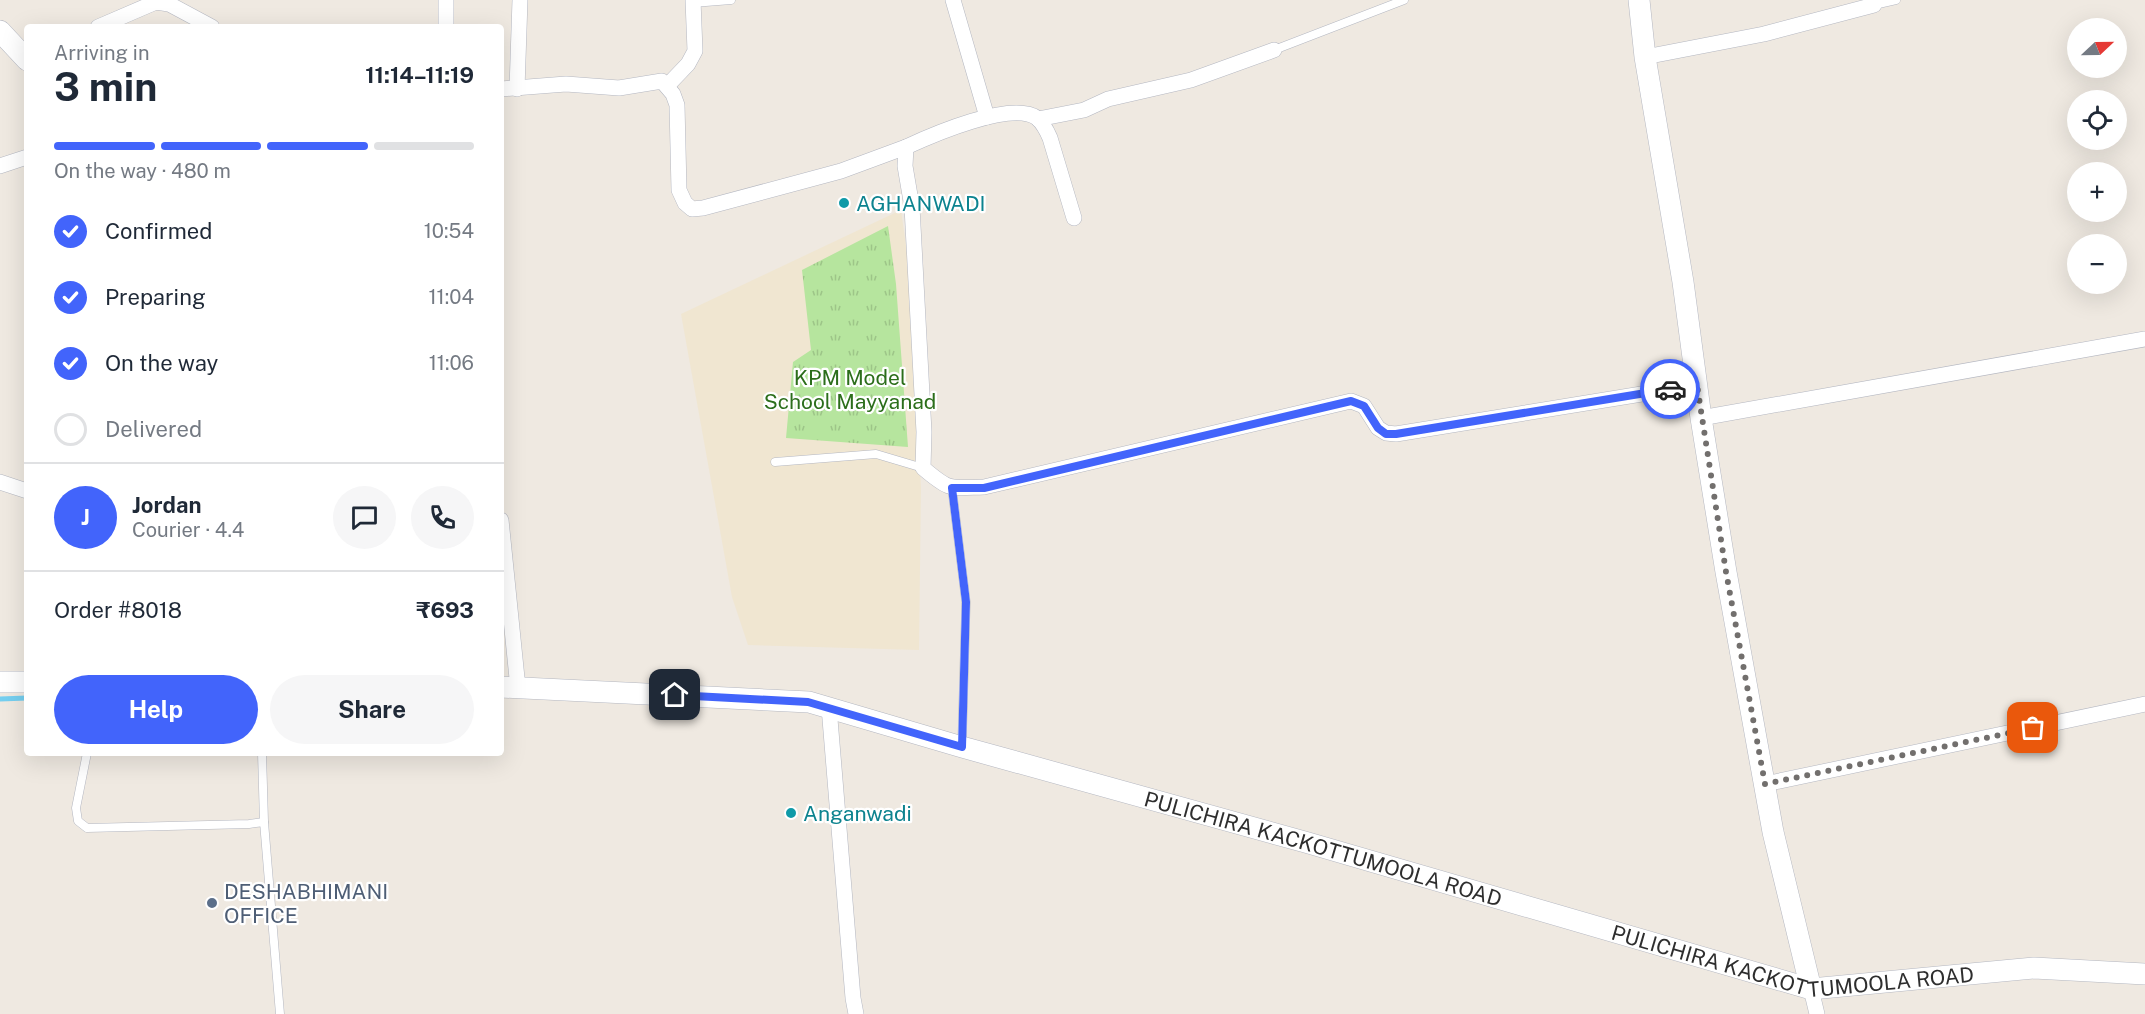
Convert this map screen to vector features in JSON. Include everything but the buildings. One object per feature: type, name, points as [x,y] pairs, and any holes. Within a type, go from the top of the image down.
[{"type":"main road","points":[[1639,0],[1645,57],[1683,282],[1701,418],[1726,572],[1773,832],[1811,989]]},
{"type":"main road","points":[[0,31],[24,56]]},
{"type":"main road","points":[[0,682],[24,682]]},
{"type":"main road","name":"PULICHIRA KACKOTTUMOOLA ROAD","points":[[510,688],[808,702],[829,706],[962,747],[1305,842],[1811,989],[2034,968],[2145,974]]},
{"type":"street","points":[[446,0],[446,24]]},
{"type":"street","points":[[520,0],[509,89],[566,84],[619,88],[662,81],[668,86],[677,105],[679,190],[685,203],[692,209],[841,171],[906,147],[941,131],[987,117],[1011,113],[1038,119],[1050,138],[1074,218]]},
{"type":"street","points":[[953,0],[987,117]]},
{"type":"street","points":[[668,86],[688,64],[695,51],[693,1]]},
{"type":"street","points":[[105,24],[156,2],[169,2],[207,24]]},
{"type":"street","points":[[1645,57],[1764,34],[1874,3]]},
{"type":"street","points":[[1038,119],[1084,110],[1108,99],[1191,80],[1274,50]]},
{"type":"street","points":[[906,147],[905,166],[912,207],[924,432],[923,468],[944,485],[952,488],[984,488],[1351,401],[1364,406],[1378,428],[1386,434],[1396,434],[1697,385]]},
{"type":"street","points":[[0,166],[24,158]]},
{"type":"street","points":[[1701,418],[2145,339]]},
{"type":"street","points":[[0,482],[24,490]]},
{"type":"street","points":[[504,576],[510,688]]},
{"type":"street","points":[[1765,784],[2145,704]]},
{"type":"street","points":[[829,706],[856,1014]]},
{"type":"street","points":[[1811,989],[1817,1014]]},
{"type":"lane","points":[[693,1],[731,0]]},
{"type":"lane","points":[[1274,50],[1404,0]]},
{"type":"lane","points":[[1874,3],[1896,0]]},
{"type":"lane","points":[[774,462],[876,454],[923,468]]},
{"type":"lane","points":[[952,488],[966,602],[962,747]]},
{"type":"lane","points":[[86,756],[76,808],[78,821],[87,828],[264,822]]},
{"type":"lane","points":[[262,756],[264,822],[280,1014]]},
{"type":"shaded area","name":"KPM Model School Mayyanad","points":[[901,210],[907,253],[921,487],[919,650],[748,645],[732,597],[681,314]]},
{"type":"green space","name":"KPM Model School Mayyanad","points":[[888,226],[896,284],[908,447],[786,438],[793,362],[811,350],[802,270]]},
{"type":"waterway","points":[[0,699],[24,698]]},
{"type":"way so far","points":[[1670,389],[1697,385],[1726,572],[1765,784],[2033,728]]},
{"type":"place","name":"AGHANWADI","points":[[844,203]]},
{"type":"place","name":"Anganwadi","points":[[791,813]]},
{"type":"place","name":"DESHABHIMANI OFFICE","points":[[212,903]]},
{"type":"route","points":[[675,695],[808,702],[829,706],[962,747],[966,602],[952,488],[984,488],[1351,401],[1364,406],[1378,428],[1386,434],[1396,434],[1670,389]]}]
